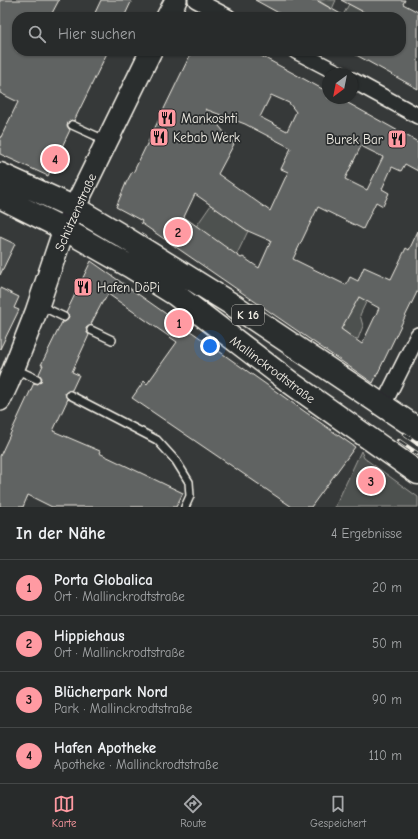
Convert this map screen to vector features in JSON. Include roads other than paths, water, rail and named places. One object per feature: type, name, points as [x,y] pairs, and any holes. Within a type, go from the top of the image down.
[{"type":"main road","name":"K 16","points":[[0,174],[75,208],[233,305],[418,429]]},
{"type":"main road","name":"Mallinckrodtstraße","points":[[0,197],[64,229],[131,267],[176,295],[291,383],[418,473]]},
{"type":"street","points":[[170,12],[176,0]]},
{"type":"street","points":[[196,0],[219,12]]},
{"type":"street","name":"Schützenstraße","points":[[5,383],[39,305],[64,229],[149,56]]},
{"type":"street","points":[[306,56],[329,68]]},
{"type":"street","points":[[358,83],[418,116]]},
{"type":"street","points":[[383,405],[418,335]]},
{"type":"lane","points":[[72,125],[107,141]]},
{"type":"lane","points":[[39,305],[64,317]]},
{"type":"lane","points":[[91,330],[112,340]]},
{"type":"lane","points":[[5,383],[37,379]]},
{"type":"lane","points":[[70,395],[157,440],[176,460],[189,482],[190,496],[185,507]]},
{"type":"railway","points":[[404,434],[418,444]]},
{"type":"railway","points":[[399,441],[418,454]]},
{"type":"place","name":"Mankoshti","points":[[167,118]]},
{"type":"place","name":"Kebab Werk","points":[[159,137]]},
{"type":"place","name":"Burek Bar","points":[[397,139]]},
{"type":"place","name":"Hafen Apotheke","points":[[55,159]]},
{"type":"place","name":"Hippiehaus","points":[[178,232]]},
{"type":"place","name":"Hafen DöPi","points":[[83,287]]},
{"type":"place","name":"Porta Globalica","points":[[179,323]]},
{"type":"place","name":"Blücherpark Nord","points":[[371,481]]}]
